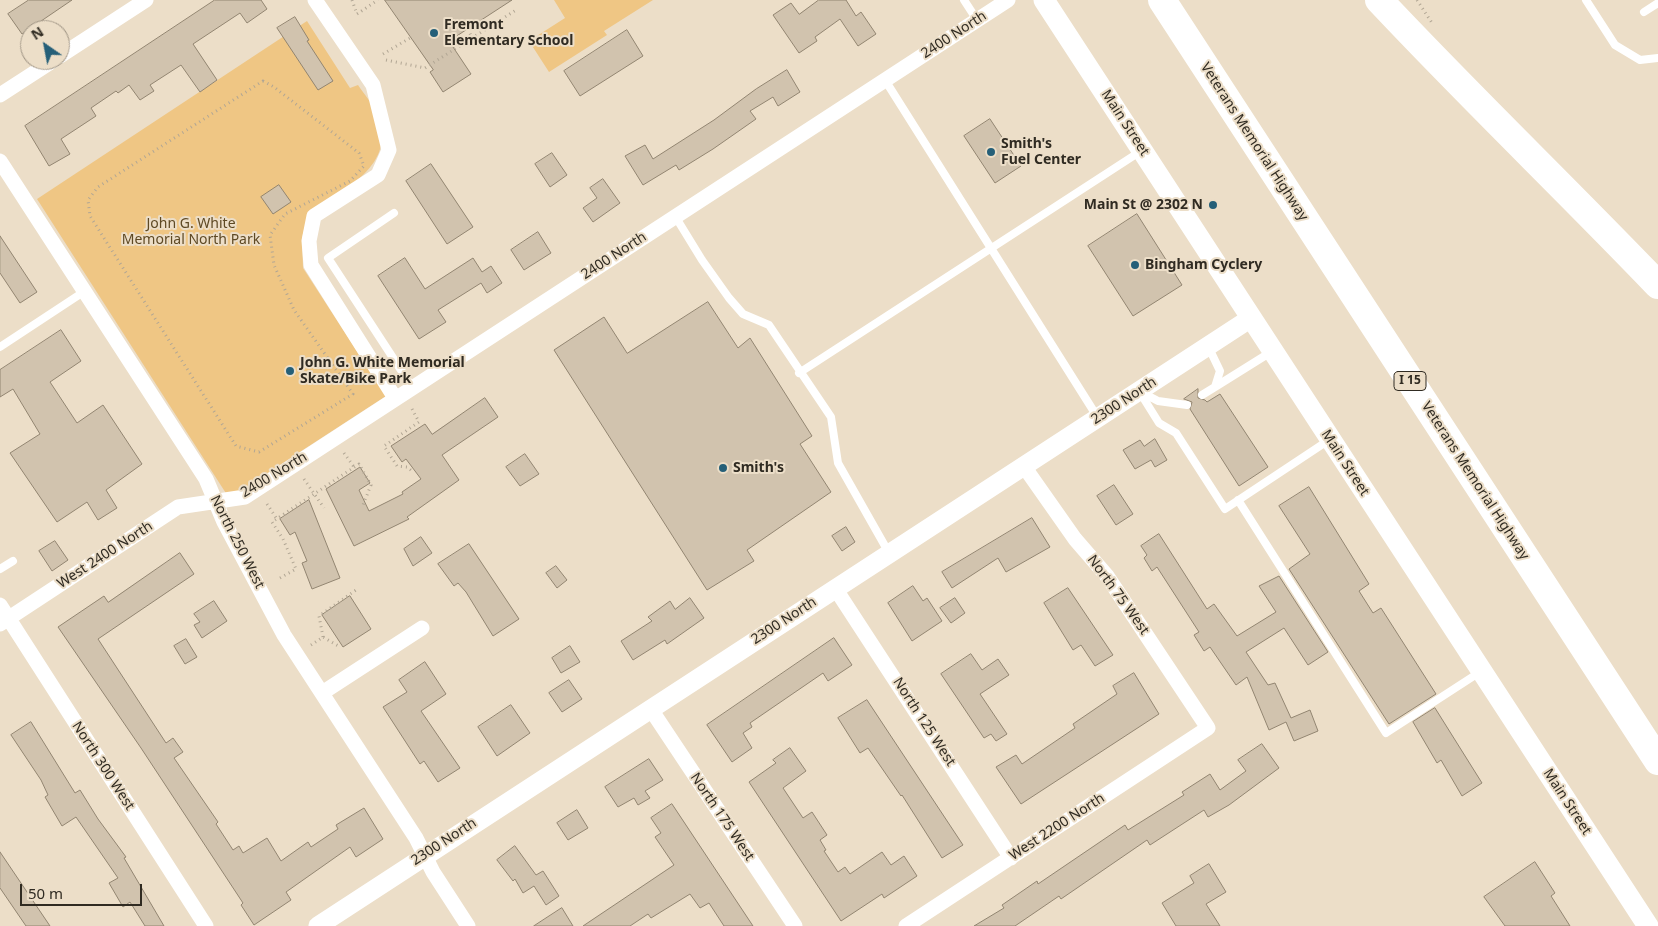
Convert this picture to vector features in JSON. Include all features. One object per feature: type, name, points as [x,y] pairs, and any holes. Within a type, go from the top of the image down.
[{"type":"highway","name":"Veterans Memorial Highway","points":[[1162,0],[1658,762]]},
{"type":"highway","points":[[1378,0],[1444,69],[1564,187],[1658,285]]},
{"type":"main road","name":"Main Street","points":[[1044,0],[1143,150],[1329,440],[1648,926]]},
{"type":"street","points":[[70,49],[146,0]]},
{"type":"street","points":[[315,0],[373,85],[390,150],[378,174],[314,216],[309,241],[311,265],[395,398]]},
{"type":"street","name":"2400 North","points":[[217,502],[246,497],[395,398],[1008,0]]},
{"type":"street","points":[[0,95],[39,70]]},
{"type":"street","name":"North 250 West","points":[[0,161],[201,471],[217,502],[224,522],[284,636],[425,854],[433,872],[468,926]]},
{"type":"street","name":"2300 North","points":[[318,926],[425,854],[1251,318]]},
{"type":"street","name":"North 75 West","points":[[1023,465],[1075,539],[1107,576],[1208,728]]},
{"type":"street","name":"West 2400 North","points":[[4,621],[178,507],[217,502]]},
{"type":"street","name":"North 125 West","points":[[835,588],[1011,858]]},
{"type":"street","name":"North 300 West","points":[[0,605],[4,621],[206,926]]},
{"type":"street","points":[[322,693],[422,628]]},
{"type":"street","name":"North 175 West","points":[[650,708],[795,926]]},
{"type":"street","name":"West 2200 North","points":[[906,926],[1208,728]]},
{"type":"lane","points":[[964,0],[977,20]]},
{"type":"lane","points":[[1586,0],[1615,45],[1640,60],[1658,58]]},
{"type":"lane","points":[[1644,12],[1658,3]]},
{"type":"lane","points":[[885,80],[1098,418]]},
{"type":"lane","points":[[800,373],[990,247],[1143,150]]},
{"type":"lane","points":[[394,213],[328,258],[412,387]]},
{"type":"lane","points":[[675,216],[702,260],[729,298],[743,314],[769,325],[831,417],[838,464],[889,553]]},
{"type":"lane","points":[[0,347],[85,291]]},
{"type":"lane","points":[[1208,346],[1220,371],[1215,387]]},
{"type":"lane","points":[[1202,395],[1272,351]]},
{"type":"lane","points":[[1139,391],[1158,401],[1187,405]]},
{"type":"lane","points":[[1139,391],[1159,423],[1176,433],[1225,508],[1329,440]]},
{"type":"lane","points":[[1238,500],[1386,733],[1482,671]]},
{"type":"lane","points":[[0,569],[13,562]]},
{"type":"path","points":[[352,0],[357,14],[378,0]]},
{"type":"path","points":[[386,60],[425,68],[516,10]]},
{"type":"path","points":[[468,29],[472,38]]},
{"type":"path","points":[[383,54],[410,38]]},
{"type":"path","points":[[263,81],[274,87],[359,153],[364,166],[350,181],[285,214],[270,235],[274,265],[294,310],[353,394],[259,452],[236,446],[90,216],[88,200],[98,187],[263,81]]},
{"type":"path","points":[[412,409],[418,422],[384,446],[397,466],[412,471]]},
{"type":"path","points":[[344,453],[354,467]]},
{"type":"path","points":[[280,578],[296,569],[283,539],[272,522],[359,464],[371,485],[363,505]]},
{"type":"path","points":[[304,479],[324,508]]},
{"type":"path","points":[[267,504],[277,519]]},
{"type":"path","points":[[340,647],[323,637],[318,616],[356,590]]},
{"type":"path","points":[[311,644],[323,637]]},
{"type":"green space","points":[[554,0],[653,0],[604,31],[607,35],[549,72],[529,41],[565,18]]},
{"type":"green space","name":"John G. White Memorial North Park","points":[[307,21],[350,88],[358,85],[371,103],[377,114],[382,132],[380,148],[374,162],[364,174],[308,214],[302,238],[303,268],[386,396],[229,498],[37,199]]},
{"type":"building","points":[[29,0],[72,0],[43,20],[20,20],[20,31],[8,14]]},
{"type":"building","points":[[215,0],[261,0],[267,9],[247,23],[240,13],[193,44],[217,80],[200,92],[181,65],[150,85],[154,91],[140,100],[129,85],[118,93],[116,91],[91,108],[96,116],[61,139],[70,154],[49,166],[25,126]]},
{"type":"building","name":"Fremont Elementary School","points":[[385,0],[512,0],[449,41],[471,74],[443,92],[430,72],[433,70]]},
{"type":"building","points":[[819,0],[846,0],[856,16],[861,12],[876,34],[858,46],[840,19],[815,37],[817,41],[799,53],[773,15],[791,3],[799,14]]},
{"type":"building","points":[[295,17],[309,40],[307,41],[333,81],[318,90],[277,28]]},
{"type":"building","points":[[627,30],[643,56],[580,96],[564,71]]},
{"type":"building","points":[[787,70],[800,92],[778,106],[773,97],[750,111],[756,119],[713,149],[679,170],[676,165],[643,185],[625,156],[645,145],[653,159]]},
{"type":"building","points":[[990,119],[1021,166],[995,183],[964,136]]},
{"type":"building","points":[[552,153],[567,175],[550,187],[535,164]]},
{"type":"building","points":[[431,164],[473,227],[447,244],[406,181]]},
{"type":"building","points":[[603,179],[620,203],[593,222],[583,208],[597,198],[590,188]]},
{"type":"building","points":[[279,185],[291,202],[273,214],[261,197]]},
{"type":"building","name":"Bingham Cyclery","points":[[1137,214],[1182,285],[1133,316],[1088,246]]},
{"type":"building","points":[[538,232],[551,253],[524,270],[511,250]]},
{"type":"building","points":[[0,236],[37,292],[20,303],[0,273]]},
{"type":"building","points":[[405,258],[425,289],[473,258],[482,272],[491,266],[502,283],[487,293],[481,283],[438,310],[446,322],[419,339],[378,276]]},
{"type":"building","name":"Smith's","points":[[708,302],[738,348],[750,338],[812,436],[800,444],[831,492],[747,550],[754,561],[707,590],[554,350],[604,317],[627,353]]},
{"type":"building","points":[[61,330],[81,361],[50,382],[77,423],[103,405],[142,464],[106,490],[117,508],[98,520],[87,502],[57,522],[10,453],[40,434],[13,389],[0,397],[0,370]]},
{"type":"building","points":[[1198,389],[1198,398],[1207,402],[1220,394],[1268,467],[1239,486],[1190,409],[1192,402],[1184,399]]},
{"type":"building","points":[[485,398],[498,417],[442,455],[459,480],[407,517],[409,519],[354,546],[326,489],[360,467],[370,483],[359,490],[369,511],[403,494],[402,492],[421,479],[406,459],[402,462],[391,446],[425,424],[432,434]]},
{"type":"building","points":[[1155,439],[1167,460],[1155,467],[1151,460],[1135,469],[1123,450],[1140,440],[1144,446]]},
{"type":"building","points":[[525,454],[539,474],[520,486],[506,467]]},
{"type":"building","points":[[1114,485],[1133,514],[1116,525],[1097,496]]},
{"type":"building","points":[[1309,487],[1369,584],[1359,591],[1373,613],[1381,608],[1436,694],[1389,724],[1289,569],[1310,554],[1279,506]]},
{"type":"building","points":[[309,500],[340,578],[312,589],[302,563],[307,561],[295,532],[290,535],[280,519]]},
{"type":"building","points":[[1032,518],[1050,547],[1006,572],[998,558],[952,588],[942,572]]},
{"type":"building","points":[[846,527],[855,542],[842,551],[832,536]]},
{"type":"building","points":[[1159,534],[1207,609],[1214,604],[1237,636],[1276,612],[1259,586],[1279,576],[1328,652],[1308,665],[1284,628],[1246,652],[1268,685],[1275,683],[1291,718],[1310,710],[1318,731],[1294,741],[1286,722],[1269,730],[1247,677],[1236,685],[1210,647],[1204,651],[1194,635],[1199,632],[1157,567],[1152,571],[1144,558],[1147,555],[1141,546]]},
{"type":"building","points":[[421,537],[432,553],[413,566],[404,549]]},
{"type":"building","points":[[55,541],[68,560],[52,571],[39,551]]},
{"type":"building","points":[[469,544],[519,619],[493,636],[466,592],[458,583],[454,586],[438,564]]},
{"type":"building","points":[[180,553],[194,574],[98,639],[166,743],[173,738],[183,752],[174,758],[218,822],[216,824],[233,850],[239,846],[243,853],[267,838],[281,861],[308,842],[311,847],[338,829],[336,825],[364,808],[383,839],[356,857],[350,847],[286,892],[291,900],[254,925],[241,905],[243,903],[141,748],[58,627],[104,596],[108,602]]},
{"type":"building","points":[[556,566],[567,580],[557,588],[546,573]]},
{"type":"building","points":[[913,586],[923,601],[927,598],[942,621],[912,641],[888,603]]},
{"type":"building","points":[[1068,588],[1113,655],[1095,666],[1081,645],[1073,650],[1044,603]]},
{"type":"building","points":[[350,596],[371,629],[343,647],[322,615]]},
{"type":"building","points":[[690,598],[704,618],[667,644],[665,640],[633,660],[621,641],[652,621],[648,617],[670,601],[675,609]]},
{"type":"building","points":[[955,598],[965,613],[951,623],[940,608]]},
{"type":"building","points":[[214,601],[227,621],[202,638],[194,625],[200,622],[194,614]]},
{"type":"building","points":[[834,638],[852,665],[828,681],[823,673],[750,723],[752,727],[743,733],[752,748],[732,762],[707,725]]},
{"type":"building","points":[[186,639],[197,657],[185,664],[174,646]]},
{"type":"building","points":[[570,646],[580,662],[561,673],[552,658]]},
{"type":"building","points":[[971,654],[982,670],[998,659],[1009,675],[980,694],[1007,734],[996,741],[991,734],[984,738],[941,674]]},
{"type":"building","points":[[425,662],[446,694],[421,711],[460,768],[438,782],[424,761],[420,764],[383,707],[407,692],[399,680]]},
{"type":"building","points":[[1134,673],[1159,714],[1021,804],[996,767],[1016,755],[1022,764],[1075,728],[1073,724],[1117,694],[1113,686]]},
{"type":"building","points":[[569,680],[582,699],[562,712],[549,693]]},
{"type":"building","points":[[867,700],[963,845],[942,858],[902,795],[868,748],[860,753],[838,718]]},
{"type":"building","points":[[511,705],[530,733],[497,756],[478,727]]},
{"type":"building","points":[[1435,708],[1482,783],[1462,796],[1441,760],[1437,763],[1413,722]]},
{"type":"building","points":[[31,722],[75,793],[80,790],[98,819],[126,857],[124,858],[164,926],[145,926],[130,902],[123,907],[109,883],[118,878],[76,817],[62,826],[45,797],[48,795],[41,780],[11,735]]},
{"type":"building","points":[[1262,744],[1279,768],[1229,805],[1208,817],[1204,810],[1150,845],[1147,840],[1061,899],[1059,896],[1015,926],[974,926],[1004,908],[1002,905],[1037,881],[1038,884],[1125,825],[1128,830],[1184,795],[1182,792],[1210,774],[1220,790],[1246,771],[1238,760]]},
{"type":"building","points":[[790,748],[806,771],[783,788],[803,818],[812,812],[827,835],[820,840],[826,850],[824,851],[838,872],[845,867],[850,874],[882,852],[891,865],[904,856],[917,876],[884,898],[882,894],[841,921],[749,782],[776,763],[773,760]]},
{"type":"building","points":[[649,759],[663,780],[645,791],[650,798],[638,805],[634,798],[618,807],[605,787]]},
{"type":"building","points":[[672,804],[753,926],[724,926],[709,903],[700,908],[690,894],[651,918],[648,914],[630,926],[583,926],[674,865],[655,837],[661,833],[651,818]]},
{"type":"building","points":[[577,810],[588,828],[568,840],[557,823]]},
{"type":"building","points":[[515,846],[536,875],[543,871],[559,896],[546,905],[534,886],[523,893],[515,879],[513,881],[497,860]]},
{"type":"building","points":[[0,852],[50,926],[26,926],[0,888]]},
{"type":"building","points":[[1535,862],[1555,893],[1551,896],[1570,926],[1505,926],[1484,897]]},
{"type":"building","points":[[1209,864],[1226,892],[1206,904],[1220,926],[1176,926],[1162,903],[1194,883],[1190,876]]},
{"type":"building","points":[[562,908],[573,926],[534,926]]},
{"type":"place","name":"Fremont Elementary School","points":[[434,33]]},
{"type":"place","name":"Smith's Fuel Center","points":[[991,152]]},
{"type":"place","name":"Main St @ 2302 N","points":[[1213,205]]},
{"type":"place","name":"Bingham Cyclery","points":[[1135,265]]},
{"type":"place","name":"John G. White Memorial Skate/Bike Park","points":[[290,371]]},
{"type":"place","name":"Smith's","points":[[723,468]]}]
